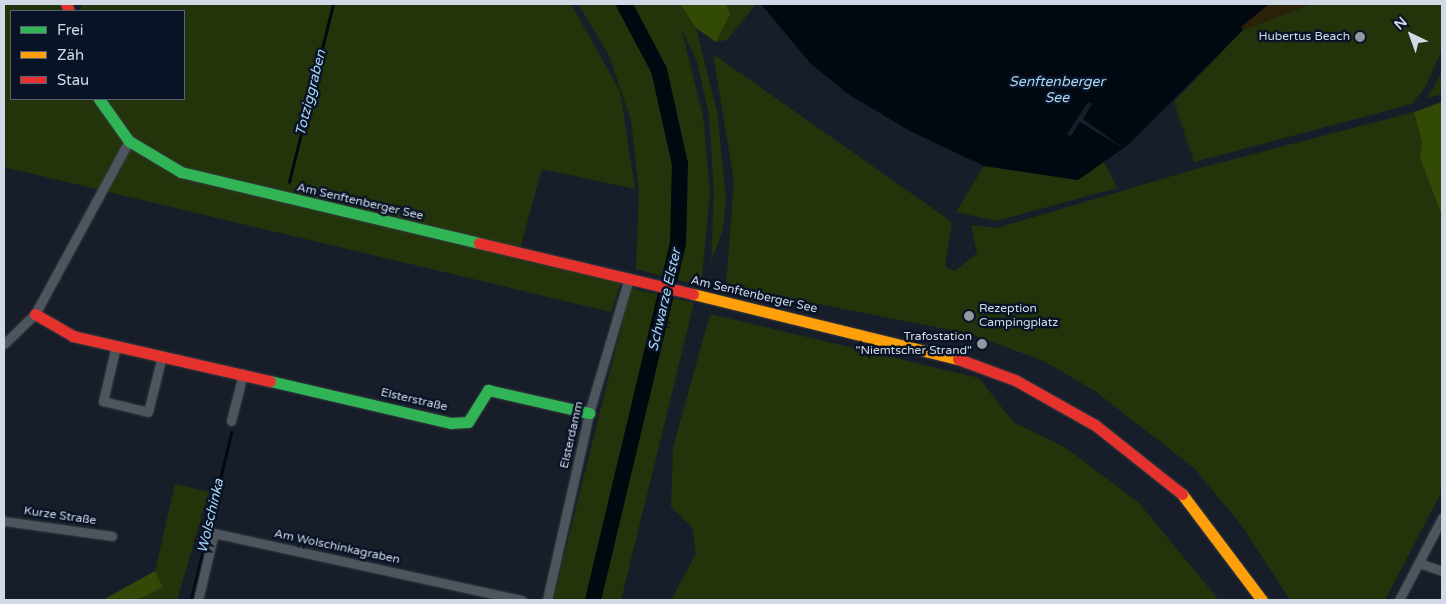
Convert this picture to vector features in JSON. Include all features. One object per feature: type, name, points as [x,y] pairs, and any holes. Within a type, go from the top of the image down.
[{"type":"street","name":"Am Senftenberger See","points":[[100,100],[129,141],[181,172],[629,278],[960,359],[1058,402],[1132,452],[1181,493],[1262,600]]},
{"type":"street","points":[[4,344],[35,314],[129,141]]},
{"type":"street","name":"Elsterdamm","points":[[547,600],[589,413],[629,278]]},
{"type":"street","name":"Elsterstraße","points":[[35,314],[73,336],[451,423],[468,422],[479,398],[488,390],[589,413]]},
{"type":"street","points":[[116,346],[103,402],[148,412],[162,356]]},
{"type":"street","points":[[231,421],[243,374]]},
{"type":"street","points":[[1399,600],[1442,518]]},
{"type":"street","name":"Kurze Straße","points":[[4,521],[112,536]]},
{"type":"street","name":"Am Wolschinkagraben","points":[[198,600],[214,533],[522,600]]},
{"type":"street","points":[[1419,562],[1442,571]]},
{"type":"green space","points":[[4,4],[59,4],[62,10],[10,10],[10,100],[185,100],[185,10],[80,10],[82,4],[571,4],[620,91],[635,189],[542,169],[517,259],[621,282],[611,312],[4,167]]},
{"type":"green space","points":[[578,4],[680,4],[696,28],[717,112],[726,198],[723,229],[711,262],[714,194],[709,115],[697,61],[681,28],[703,116],[710,193],[701,286],[636,269],[639,190],[631,120],[609,55]]},
{"type":"green space","points":[[680,4],[726,4],[730,14],[716,42],[696,28]]},
{"type":"green space","points":[[726,4],[756,4],[727,40],[716,42],[729,15]]},
{"type":"green space","points":[[1311,4],[1442,4],[1442,49],[1426,86],[1412,104],[1194,162],[1174,102],[1243,30]]},
{"type":"green space","points":[[713,54],[952,222],[945,267],[955,271],[977,253],[971,225],[997,228],[1196,169],[1414,112],[1422,143],[1420,158],[1442,216],[1442,491],[1385,600],[1290,600],[1242,526],[1194,468],[1095,391],[1046,362],[971,334],[726,286],[734,181]]},
{"type":"green space","points":[[1442,71],[1442,94],[1427,98],[1433,89]]},
{"type":"green space","points":[[1442,102],[1442,216],[1420,158],[1422,143],[1414,112]]},
{"type":"green space","points":[[1104,162],[1117,188],[996,221],[956,212],[984,166],[1078,180]]},
{"type":"green space","points":[[631,288],[694,303],[621,600],[553,600]]},
{"type":"green space","points":[[710,314],[979,378],[1013,422],[1066,448],[1138,502],[1219,600],[671,600],[696,554],[692,527],[671,507],[673,448]]},
{"type":"green space","points":[[175,484],[209,492],[177,600],[137,600],[163,587],[155,571]]},
{"type":"green space","points":[[155,571],[163,587],[137,600],[103,600]]},
{"type":"sand","points":[[1269,4],[1311,4],[1243,30],[1240,27]]},
{"type":"water","name":"Senftenberger See","points":[[761,4],[1269,4],[1241,27],[1243,30],[1129,144],[1078,180],[984,166],[910,131],[848,94],[810,63]]},
{"type":"pier","points":[[1088,102],[1092,104],[1083,119],[1126,150],[1080,122],[1071,136],[1067,134]]},
{"type":"waterway","name":"Totziggraben","points":[[289,182],[333,4]]},
{"type":"waterway","name":"Schwarze Elster","points":[[593,600],[678,244],[680,164],[659,70],[624,4]]},
{"type":"waterway","name":"Wolschinka","points":[[191,600],[231,433]]},
{"type":"traffic: fast","points":[[100,100],[129,141],[181,172],[479,243]]},
{"type":"traffic: fast","points":[[270,381],[451,423],[468,422],[488,390],[589,413]]},
{"type":"traffic: slow","points":[[693,294],[958,359]]},
{"type":"traffic: slow","points":[[1182,494],[1262,600]]},
{"type":"traffic: jam","points":[[66,4],[69,10]]},
{"type":"traffic: jam","points":[[479,243],[693,294]]},
{"type":"traffic: jam","points":[[35,314],[73,336],[270,381]]},
{"type":"traffic: jam","points":[[958,359],[1015,380],[1095,425],[1182,494]]},
{"type":"place","name":"Hubertus Beach","points":[[1360,37]]},
{"type":"place","name":"Rezeption Campingplatz","points":[[969,316]]},
{"type":"place","name":"Trafostation \"Niemtscher Strand\"","points":[[982,344]]}]
